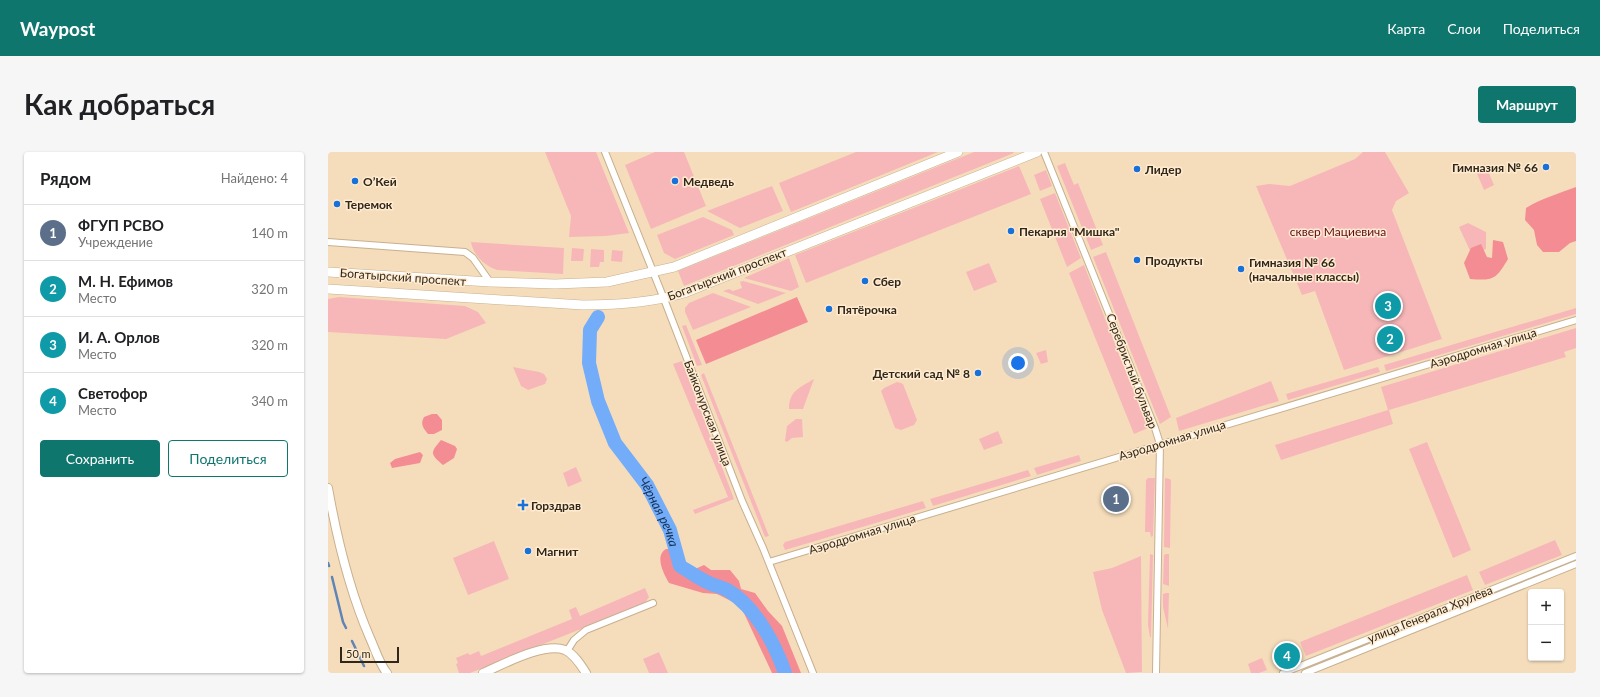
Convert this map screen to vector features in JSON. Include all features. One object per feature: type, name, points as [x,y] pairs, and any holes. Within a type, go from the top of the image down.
[{"type":"main road","name":"Богатырский проспект","points":[[328,272],[490,282],[581,284],[607,282],[653,273],[688,262],[958,152]]},
{"type":"main road","name":"Богатырский проспект","points":[[328,289],[583,305],[611,305],[664,299],[1037,152]]},
{"type":"street","name":"Байконурская улица","points":[[605,152],[664,299],[742,502],[769,562],[813,673]]},
{"type":"street","name":"Серебристый бульвар","points":[[1044,152],[1152,420],[1160,444],[1156,673]]},
{"type":"street","points":[[328,242],[465,252],[473,258],[490,282]]},
{"type":"street","name":"Аэродромная улица","points":[[769,562],[1576,320]]},
{"type":"street","points":[[328,488],[344,567],[354,599],[373,645],[387,673]]},
{"type":"street","name":"улица Генерала Хрулёва","points":[[1283,673],[1576,556]]},
{"type":"street","name":"улица Генерала Хрулёва","points":[[1305,673],[1576,564]]},
{"type":"street","points":[[567,651],[574,640],[586,630],[653,603]]},
{"type":"street","points":[[483,673],[542,649],[555,647],[567,651],[575,658],[586,673]]},
{"type":"green space","points":[[545,152],[596,152],[629,233],[606,236],[569,237],[571,216]]},
{"type":"green space","points":[[655,152],[684,152],[706,206],[651,229],[625,165]]},
{"type":"green space","points":[[856,152],[938,152],[791,212],[779,183]]},
{"type":"green space","points":[[974,152],[1014,153],[684,286],[678,271]]},
{"type":"green space","name":"сквер Мациевича","points":[[1363,152],[1385,152],[1409,193],[1396,201],[1392,210],[1442,339],[1344,370],[1315,291],[1302,295],[1256,186],[1269,184],[1290,186],[1355,159]]},
{"type":"green space","points":[[1065,163],[1074,185],[1078,183],[1103,245],[1091,250],[1057,166]]},
{"type":"green space","points":[[1485,164],[1494,185],[1484,190],[1475,169]]},
{"type":"green space","points":[[1019,166],[1031,194],[806,283],[795,255]]},
{"type":"green space","points":[[1046,170],[1052,186],[1040,191],[1034,175]]},
{"type":"green space","points":[[772,186],[783,211],[740,228],[707,211]]},
{"type":"green space","points":[[1055,193],[1081,258],[1067,267],[1040,199]]},
{"type":"green space","points":[[703,217],[732,230],[734,235],[675,259],[664,253],[657,235]]},
{"type":"green space","points":[[1468,223],[1486,232],[1486,249],[1472,255],[1459,227]]},
{"type":"green space","points":[[471,242],[564,248],[563,274],[497,270],[488,266],[477,256]]},
{"type":"green space","points":[[572,248],[584,249],[583,261],[571,261]]},
{"type":"green space","points":[[591,249],[604,250],[604,262],[600,262],[599,267],[590,267]]},
{"type":"green space","points":[[612,250],[623,251],[622,262],[611,261]]},
{"type":"green space","points":[[1106,252],[1171,417],[1160,424],[1093,257]]},
{"type":"green space","points":[[789,258],[799,287],[791,291],[744,278]]},
{"type":"green space","points":[[989,263],[997,282],[974,291],[966,272]]},
{"type":"green space","points":[[1084,265],[1148,428],[1134,434],[1069,273]]},
{"type":"green space","points":[[743,281],[786,293],[758,304],[723,291],[729,289],[733,291],[742,288],[740,282]]},
{"type":"green space","points":[[713,293],[751,307],[693,330],[685,312],[685,308],[689,303]]},
{"type":"green space","points":[[339,297],[465,306],[478,312],[486,323],[446,339],[328,332],[328,299]]},
{"type":"green space","points":[[1576,308],[1576,314],[1386,371],[1384,365]]},
{"type":"green space","points":[[686,325],[702,365],[697,366],[682,326]]},
{"type":"green space","points":[[1576,328],[1576,348],[1564,352],[1566,357],[1389,410],[1393,424],[1281,460],[1275,445],[1388,410],[1381,387]]},
{"type":"green space","points":[[1046,350],[1048,362],[1041,364],[1036,353]]},
{"type":"green space","points":[[682,361],[734,499],[695,514],[693,510],[728,497],[673,364]]},
{"type":"green space","points":[[513,367],[544,374],[547,379],[545,384],[528,390],[521,386]]},
{"type":"green space","points":[[1378,367],[1380,372],[1288,400],[1286,394]]},
{"type":"green space","points":[[704,373],[769,536],[765,537],[701,375]]},
{"type":"green space","points":[[814,379],[803,409],[789,409],[789,403],[793,394],[799,388]]},
{"type":"green space","points":[[1271,381],[1279,401],[1179,431],[1176,418]]},
{"type":"green space","points":[[897,382],[903,384],[917,420],[914,425],[901,430],[895,428],[881,391]]},
{"type":"green space","points":[[796,419],[802,419],[803,437],[792,438],[787,442],[785,441],[787,426]]},
{"type":"green space","points":[[998,431],[1003,443],[984,450],[979,439]]},
{"type":"green space","points":[[1427,442],[1471,550],[1453,558],[1409,449]]},
{"type":"green space","points":[[1079,455],[1081,461],[1037,475],[1034,468]]},
{"type":"green space","points":[[576,467],[582,481],[568,487],[563,473]]},
{"type":"green space","points":[[1028,470],[1031,476],[933,506],[930,499]]},
{"type":"green space","points":[[1148,478],[1155,478],[1153,536],[1151,537],[1150,532],[1145,532],[1146,480]]},
{"type":"green space","points":[[1165,478],[1170,479],[1171,481],[1170,548],[1164,547]]},
{"type":"green space","points":[[923,501],[926,508],[785,550],[783,545],[785,542]]},
{"type":"green space","points":[[1555,540],[1562,555],[1485,585],[1479,572]]},
{"type":"green space","points":[[494,541],[509,579],[468,595],[453,558]]},
{"type":"green space","points":[[1150,554],[1153,555],[1151,637],[1148,625]]},
{"type":"green space","points":[[1169,554],[1169,586],[1163,584],[1164,555]]},
{"type":"green space","points":[[1141,556],[1142,672],[1126,673],[1102,610],[1093,572],[1112,568]]},
{"type":"green space","points":[[1467,575],[1473,590],[1306,656],[1300,642]]},
{"type":"green space","points":[[645,588],[649,597],[644,604],[470,673],[459,673],[456,658],[468,653],[470,655],[479,651],[481,656],[572,619],[569,610],[576,607],[580,616]]},
{"type":"green space","points":[[1169,593],[1168,629],[1163,607],[1163,594]]},
{"type":"green space","points":[[659,652],[668,673],[649,673],[643,659]]},
{"type":"green space","points":[[1262,658],[1267,670],[1259,673],[1251,673],[1248,664]]},
{"type":"shaded area","points":[[1576,187],[1576,241],[1570,243],[1559,252],[1543,252],[1537,245],[1534,230],[1525,220],[1526,208],[1544,199]]},
{"type":"shaded area","points":[[1493,240],[1503,242],[1508,259],[1494,277],[1484,280],[1470,279],[1464,263],[1471,248],[1481,244],[1487,257],[1492,258]]},
{"type":"shaded area","points":[[797,297],[808,322],[706,364],[696,340]]},
{"type":"shaded area","points":[[437,414],[442,420],[442,430],[434,434],[428,434],[423,428],[422,422],[424,417]]},
{"type":"shaded area","points":[[441,440],[455,446],[457,449],[454,458],[443,465],[433,453]]},
{"type":"shaded area","points":[[420,452],[423,455],[420,463],[392,468],[390,463],[395,459]]},
{"type":"shaded area","points":[[666,549],[675,549],[679,552],[683,565],[695,569],[704,565],[711,570],[730,570],[739,581],[741,589],[755,593],[768,611],[782,626],[801,673],[772,673],[743,611],[733,602],[717,594],[703,593],[669,583],[660,560],[662,552]]},
{"type":"waterway","name":"Чёрная речка","points":[[598,317],[590,330],[589,363],[598,401],[615,443],[647,485],[670,530],[680,566],[705,581],[729,591],[748,607],[770,639],[785,673]]},
{"type":"waterway","points":[[332,577],[343,622],[346,628]]},
{"type":"waterway","points":[[352,641],[364,666]]},
{"type":"place","name":"Гимназия № 66","points":[[1546,167]]},
{"type":"place","name":"Лидер","points":[[1137,169]]},
{"type":"place","name":"О’Кей","points":[[355,181]]},
{"type":"place","name":"Медведь","points":[[675,181]]},
{"type":"place","name":"Теремок","points":[[337,204]]},
{"type":"place","name":"Пекарня \"Мишка\"","points":[[1011,231]]},
{"type":"place","name":"Продукты","points":[[1137,260]]},
{"type":"place","name":"Гимназия № 66 (начальные классы)","points":[[1241,269]]},
{"type":"place","name":"Сбер","points":[[865,281]]},
{"type":"place","name":"И. А. Орлов","points":[[1388,306]]},
{"type":"place","name":"Пятёрочка","points":[[829,309]]},
{"type":"place","name":"М. Н. Ефимов","points":[[1390,339]]},
{"type":"place","name":"Детский сад № 8","points":[[978,373]]},
{"type":"place","name":"ФГУП РСВО","points":[[1116,499]]},
{"type":"place","name":"Горздрав","points":[[523,505]]},
{"type":"place","name":"Магнит","points":[[528,551]]},
{"type":"place","name":"Светофор","points":[[1287,656]]}]
